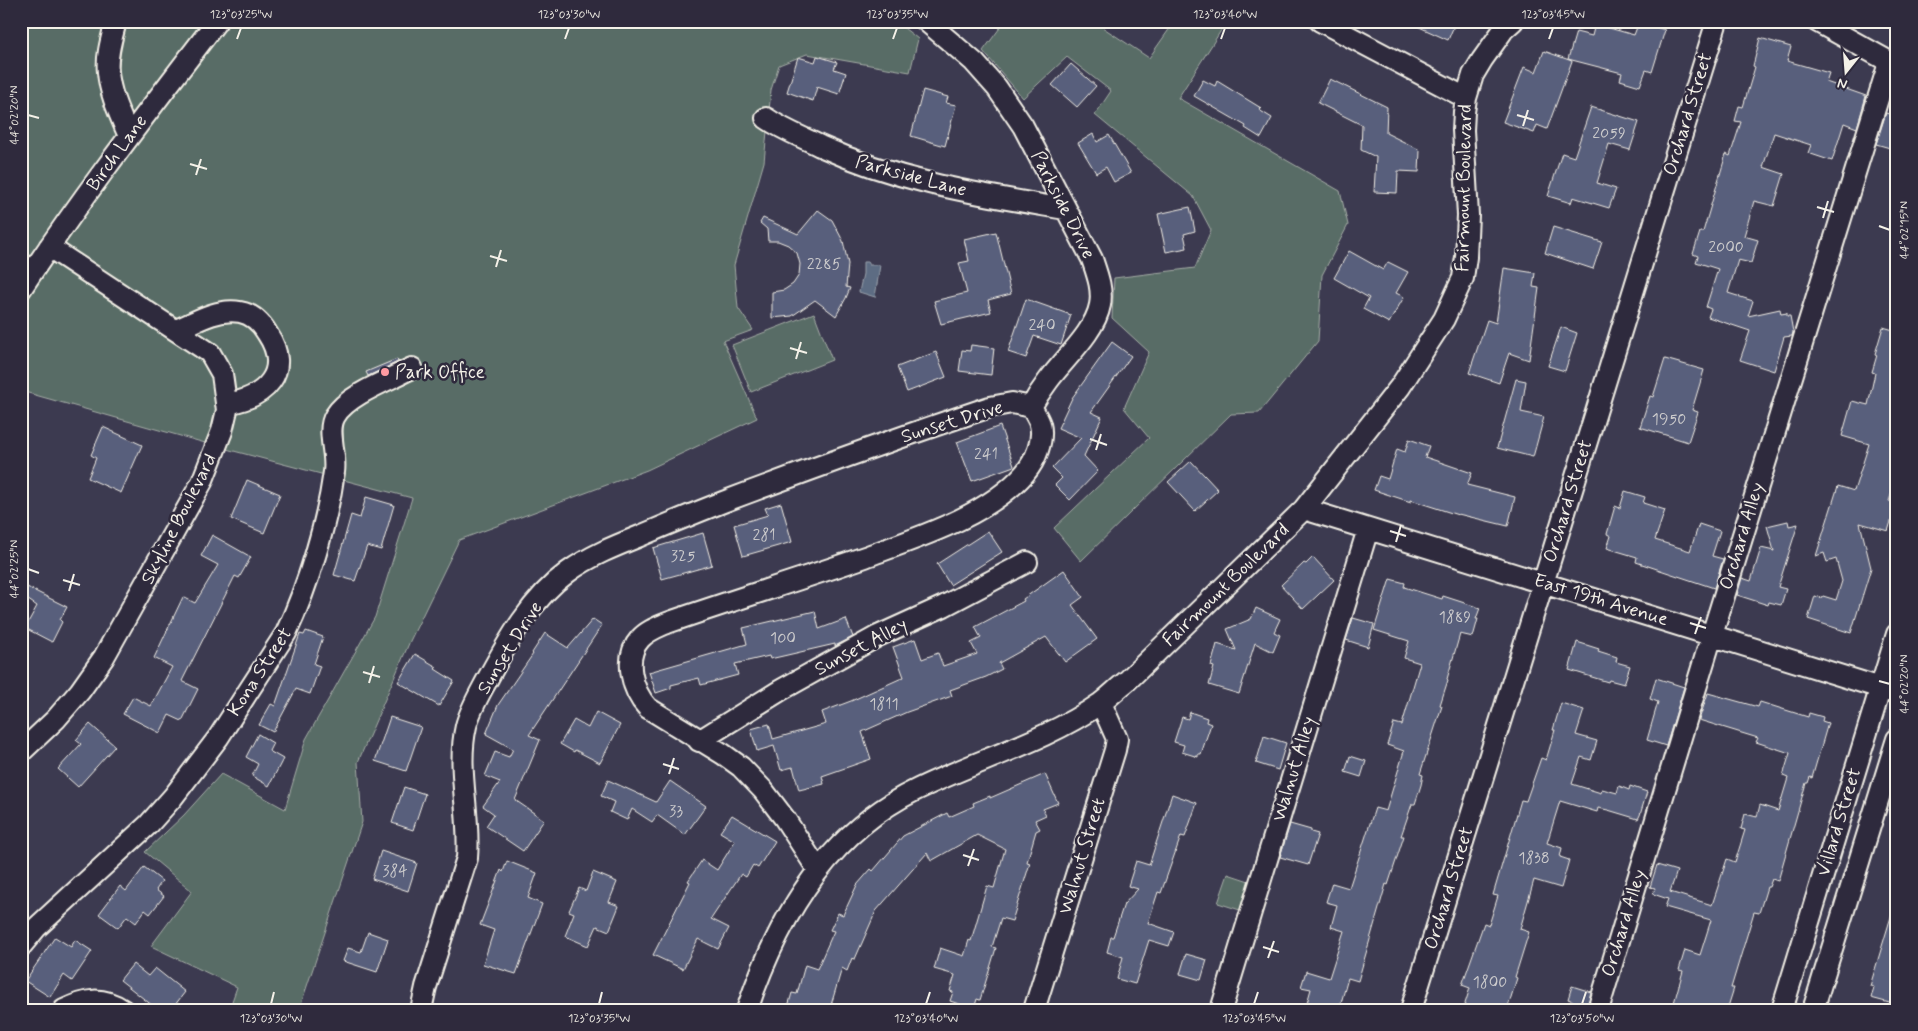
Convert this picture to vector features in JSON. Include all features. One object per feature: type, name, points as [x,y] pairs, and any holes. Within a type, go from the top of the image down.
[{"type":"street","points":[[116,21],[107,70],[113,100],[129,136]]},
{"type":"street","name":"Birch Lane","points":[[21,289],[48,247],[129,136],[217,21]]},
{"type":"street","name":"Parkside Drive","points":[[926,21],[974,62],[997,88],[1023,126],[1092,259],[1099,277],[1101,291],[1096,317],[1031,407]]},
{"type":"street","points":[[1320,21],[1466,98]]},
{"type":"street","name":"Orchard Street","points":[[1412,1010],[1717,21]]},
{"type":"street","points":[[1816,21],[1893,65]]},
{"type":"street","name":"Fairmount Boulevard","points":[[747,1010],[764,962],[780,929],[818,870],[850,834],[892,803],[915,790],[1038,738],[1101,703],[1127,681],[1304,509],[1378,415],[1426,349],[1444,319],[1461,284],[1466,257],[1468,216],[1464,130],[1466,98],[1473,75],[1504,24]]},
{"type":"street","name":"Orchard Alley","points":[[1598,1010],[1712,634],[1893,65]]},
{"type":"street","name":"Parkside Lane","points":[[766,118],[779,127],[854,162],[901,177],[942,188],[1065,210]]},
{"type":"street","name":"Skyline Boulevard","points":[[21,752],[56,719],[80,691],[104,657],[202,482],[222,431],[227,410],[222,374],[210,353],[178,330],[48,247]]},
{"type":"street","points":[[178,330],[204,318],[224,312],[240,312],[254,318],[269,335],[277,353],[278,367],[272,380],[256,395],[242,402],[226,404]]},
{"type":"street","name":"Kona Street","points":[[21,946],[36,928],[149,824],[173,797],[218,738],[286,634],[294,617],[314,559],[332,484],[336,461],[331,435],[334,416],[360,393],[412,368]]},
{"type":"street","name":"Sunset Drive","points":[[421,1010],[426,986],[465,866],[468,841],[463,744],[467,725],[491,672],[527,614],[542,596],[567,573],[589,559],[694,513],[820,466],[990,407],[1012,403],[1031,407],[1039,422],[1042,436],[1037,454],[1026,473],[982,508],[919,538],[785,585],[667,623],[650,631],[636,645],[631,670],[633,686],[640,700],[648,708],[723,754],[741,768],[763,790],[785,819],[818,870]]},
{"type":"street","name":"East 19th Avenue","points":[[1304,509],[1712,634],[1888,691]]},
{"type":"street","name":"Walnut Alley","points":[[1221,1010],[1368,529]]},
{"type":"street","name":"Sunset Alley","points":[[699,741],[782,690],[878,636],[944,606],[1027,562]]},
{"type":"street","name":"Villard Street","points":[[1782,1010],[1888,691],[1897,634]]},
{"type":"street","name":"Walnut Street","points":[[1034,1010],[1115,750],[1117,739],[1101,703]]},
{"type":"street","name":"Villard Street","points":[[1813,1010],[1897,739]]},
{"type":"street","points":[[64,1010],[79,1002],[92,1001],[107,1001],[123,1010]]},
{"type":"green space","points":[[21,21],[895,21],[918,39],[910,72],[807,54],[779,65],[771,90],[764,162],[734,265],[738,308],[753,330],[723,341],[757,418],[647,470],[459,540],[410,641],[358,762],[362,822],[299,1010],[229,1010],[237,987],[151,946],[192,891],[145,852],[184,815],[221,774],[285,809],[306,739],[375,617],[412,498],[230,450],[21,391]]},
{"type":"green space","points":[[1005,21],[1093,21],[1149,58],[1175,21],[1227,21],[1178,98],[1340,191],[1348,225],[1322,275],[1318,341],[1259,413],[1231,414],[1081,561],[1054,528],[1149,438],[1124,408],[1149,352],[1112,318],[1114,278],[1195,268],[1211,230],[1193,196],[1095,115],[1111,91],[1067,57],[1023,98],[983,51]]},
{"type":"green space","points":[[814,313],[832,360],[751,392],[732,345]]},
{"type":"green space","points":[[1228,874],[1252,882],[1243,911],[1218,903]]},
{"type":"water","points":[[863,262],[869,262],[869,265],[880,265],[875,297],[859,292],[863,274]]},
{"type":"building","points":[[1406,21],[1456,21],[1448,40]]},
{"type":"building","points":[[1639,22],[1665,30],[1652,72],[1646,70],[1640,86],[1620,80],[1622,73],[1568,59],[1576,32],[1592,36],[1595,24],[1634,35]]},
{"type":"building","points":[[1760,38],[1791,47],[1787,61],[1829,73],[1826,82],[1866,96],[1857,128],[1844,123],[1832,161],[1808,153],[1811,145],[1774,133],[1763,167],[1784,174],[1774,206],[1754,201],[1744,236],[1758,240],[1751,263],[1738,260],[1728,293],[1753,301],[1748,316],[1780,309],[1781,314],[1787,313],[1787,316],[1790,316],[1792,336],[1784,337],[1774,371],[1740,360],[1750,331],[1708,317],[1711,309],[1706,307],[1718,269],[1696,262],[1698,256],[1693,254],[1700,232],[1703,232],[1726,154],[1730,156],[1741,122],[1735,121],[1739,106],[1743,107],[1755,67],[1753,66]]},
{"type":"building","points":[[1544,51],[1572,61],[1547,129],[1537,125],[1534,133],[1503,122],[1524,67],[1536,72]]},
{"type":"building","points":[[817,56],[837,62],[834,69],[846,73],[839,94],[817,87],[813,101],[787,92],[798,57],[815,62]]},
{"type":"building","points":[[1071,64],[1096,86],[1077,107],[1052,85]]},
{"type":"building","points":[[1330,79],[1387,107],[1386,133],[1420,150],[1419,172],[1398,171],[1397,193],[1374,192],[1376,157],[1361,150],[1362,125],[1318,103]]},
{"type":"building","points":[[1203,80],[1215,86],[1217,81],[1261,108],[1259,110],[1272,118],[1261,138],[1245,128],[1246,126],[1194,96]]},
{"type":"building","points":[[923,90],[948,97],[946,103],[956,105],[945,146],[911,136]]},
{"type":"building","points":[[1591,107],[1639,122],[1630,150],[1609,144],[1597,183],[1616,189],[1609,208],[1573,197],[1571,203],[1548,196],[1562,153],[1574,157]]},
{"type":"building","points":[[1886,113],[1897,117],[1897,150],[1876,144]]},
{"type":"building","points":[[1093,134],[1097,142],[1109,135],[1131,173],[1114,182],[1106,167],[1096,173],[1078,143]]},
{"type":"building","points":[[1190,207],[1195,231],[1184,234],[1187,248],[1166,252],[1158,214]]},
{"type":"building","points":[[818,210],[832,220],[843,241],[848,264],[846,287],[850,288],[846,298],[836,316],[815,300],[792,316],[772,318],[772,292],[784,290],[793,284],[799,275],[800,264],[797,253],[788,245],[778,241],[768,241],[767,229],[760,223],[763,218],[798,234]]},
{"type":"building","points":[[1553,227],[1602,242],[1593,269],[1545,253]]},
{"type":"building","points":[[996,232],[1011,294],[988,300],[991,312],[941,324],[934,301],[967,293],[959,263],[969,261],[964,239]]},
{"type":"building","points":[[1349,251],[1383,270],[1388,262],[1408,272],[1396,293],[1404,297],[1389,323],[1363,309],[1369,298],[1334,278]]},
{"type":"building","points":[[1504,268],[1535,273],[1533,287],[1539,288],[1529,360],[1509,353],[1499,383],[1469,373],[1487,320],[1496,323]]},
{"type":"building","points":[[1026,299],[1071,315],[1061,345],[1034,336],[1026,358],[1008,352]]},
{"type":"building","points":[[1561,327],[1577,333],[1565,371],[1548,366]]},
{"type":"building","points":[[1883,327],[1897,331],[1897,477],[1889,501],[1897,503],[1888,531],[1860,523],[1871,568],[1851,633],[1808,619],[1815,596],[1836,600],[1842,581],[1836,559],[1827,562],[1824,553],[1816,556],[1838,486],[1854,491],[1869,444],[1842,436],[1852,401],[1868,405],[1875,373],[1872,372],[1877,355],[1875,354]]},
{"type":"building","points":[[1112,342],[1131,356],[1091,412],[1102,417],[1084,456],[1098,471],[1070,500],[1055,485],[1062,478],[1052,468],[1081,438],[1058,428],[1072,398]]},
{"type":"building","points":[[971,345],[994,348],[991,375],[959,371],[962,350],[970,351]]},
{"type":"building","points":[[936,352],[946,377],[907,392],[897,367]]},
{"type":"building","points":[[397,359],[398,362],[368,376],[366,372]]},
{"type":"building","points":[[1665,359],[1704,370],[1692,410],[1698,412],[1688,442],[1640,427],[1650,396],[1653,397]]},
{"type":"building","points":[[1516,379],[1526,381],[1521,412],[1544,417],[1533,457],[1497,448]]},
{"type":"building","points":[[1000,426],[1014,466],[972,481],[957,442]]},
{"type":"building","points":[[103,427],[142,445],[121,493],[88,478],[96,458],[91,455]]},
{"type":"building","points":[[1409,439],[1429,446],[1425,457],[1472,473],[1467,485],[1515,497],[1508,526],[1458,515],[1374,490],[1379,476],[1388,479],[1397,449],[1405,452]]},
{"type":"building","points":[[1191,461],[1218,490],[1195,511],[1168,482]]},
{"type":"building","points":[[247,480],[280,494],[264,533],[231,519]]},
{"type":"building","points":[[1625,491],[1645,497],[1643,503],[1665,510],[1655,540],[1690,551],[1699,524],[1720,531],[1712,556],[1723,559],[1714,588],[1636,562],[1637,557],[1607,548],[1611,536],[1607,534],[1615,506],[1620,508]]},
{"type":"building","points":[[366,497],[394,505],[381,550],[367,546],[355,581],[334,575],[351,515],[360,518]]},
{"type":"building","points":[[781,503],[792,542],[743,556],[734,525],[768,515],[765,508]]},
{"type":"building","points":[[1788,521],[1789,526],[1798,524],[1778,587],[1786,589],[1781,605],[1769,602],[1768,605],[1737,595],[1742,578],[1751,581],[1761,548],[1774,551],[1767,526]]},
{"type":"building","points":[[988,531],[1002,552],[950,585],[937,564]]},
{"type":"building","points":[[703,533],[712,565],[662,579],[653,548]]},
{"type":"building","points":[[212,535],[251,557],[239,578],[235,576],[182,681],[198,689],[182,721],[169,715],[160,733],[123,714],[133,697],[151,706],[172,667],[154,658],[183,597],[195,603],[218,565],[201,556]]},
{"type":"building","points":[[1313,557],[1334,580],[1303,609],[1281,585]]},
{"type":"building","points":[[1064,570],[1083,597],[1072,605],[1097,639],[1065,662],[1046,637],[999,663],[1002,669],[950,690],[952,696],[907,712],[862,732],[871,759],[822,776],[824,784],[799,790],[793,767],[781,770],[774,746],[757,751],[751,729],[769,724],[773,739],[826,724],[822,712],[904,677],[893,647],[915,639],[922,659],[938,653],[943,666],[977,654],[971,643],[981,638],[975,627],[1024,601],[1023,599]]},
{"type":"building","points":[[1390,579],[1405,583],[1404,587],[1442,599],[1443,596],[1480,608],[1476,619],[1478,619],[1473,637],[1460,634],[1440,705],[1442,706],[1420,774],[1423,775],[1421,785],[1401,836],[1404,836],[1388,885],[1386,884],[1358,981],[1348,978],[1339,1010],[1305,1010],[1311,989],[1301,987],[1306,971],[1329,978],[1344,931],[1331,927],[1337,905],[1326,902],[1332,883],[1349,888],[1375,808],[1386,811],[1404,751],[1387,745],[1394,723],[1402,725],[1420,663],[1404,658],[1409,641],[1374,630]]},
{"type":"building","points":[[21,584],[67,607],[52,642],[25,628],[37,606],[21,595]]},
{"type":"building","points":[[1256,608],[1280,619],[1274,632],[1280,635],[1273,652],[1255,643],[1239,694],[1209,685],[1214,667],[1211,666],[1217,644],[1236,650],[1227,629],[1251,619]]},
{"type":"building","points":[[815,611],[819,629],[846,619],[853,637],[835,646],[835,644],[770,659],[769,656],[735,664],[738,675],[701,685],[699,678],[671,685],[671,688],[656,693],[649,672],[747,644],[743,628]]},
{"type":"building","points":[[1353,618],[1374,624],[1368,647],[1346,640]]},
{"type":"building","points":[[593,619],[602,625],[529,735],[540,740],[515,800],[544,820],[523,851],[486,826],[494,814],[483,806],[500,782],[485,776],[495,752],[509,757],[513,749],[486,734],[498,705],[545,633],[568,648]]},
{"type":"building","points":[[306,631],[323,637],[314,664],[320,666],[310,694],[296,689],[273,732],[259,725],[271,704],[275,706],[300,634],[304,635]]},
{"type":"building","points":[[1577,642],[1617,657],[1616,662],[1630,666],[1624,684],[1609,680],[1608,682],[1569,670]]},
{"type":"building","points":[[415,654],[437,667],[435,669],[454,681],[439,706],[398,682]]},
{"type":"building","points":[[1656,678],[1684,687],[1666,746],[1647,740],[1658,702],[1650,699]]},
{"type":"building","points":[[1708,693],[1758,707],[1760,702],[1808,717],[1809,713],[1823,717],[1822,721],[1828,723],[1812,778],[1810,777],[1808,783],[1806,783],[1778,881],[1772,879],[1769,887],[1767,887],[1759,913],[1754,912],[1731,988],[1734,988],[1727,1010],[1672,1010],[1683,971],[1679,970],[1685,950],[1700,955],[1711,920],[1665,907],[1668,899],[1653,894],[1655,888],[1650,887],[1657,865],[1677,871],[1670,892],[1712,905],[1727,859],[1735,862],[1745,830],[1741,829],[1745,814],[1757,817],[1760,805],[1778,811],[1788,778],[1783,776],[1790,753],[1756,742],[1758,738],[1699,720]]},
{"type":"building","points":[[1561,703],[1584,710],[1576,735],[1597,741],[1591,760],[1581,757],[1572,784],[1601,793],[1602,789],[1617,793],[1619,786],[1629,790],[1630,786],[1647,792],[1640,815],[1638,819],[1598,808],[1597,812],[1560,801],[1547,843],[1562,848],[1560,857],[1569,860],[1561,888],[1534,880],[1520,929],[1529,932],[1507,1010],[1463,1010],[1470,988],[1462,985],[1484,923],[1489,925],[1498,896],[1493,895],[1521,800],[1526,801],[1541,758],[1546,760]]},
{"type":"building","points":[[596,712],[620,725],[600,763],[560,744],[574,720],[588,728]]},
{"type":"building","points":[[1190,712],[1207,718],[1206,722],[1211,724],[1201,754],[1198,754],[1198,757],[1182,752],[1184,745],[1174,742],[1182,717],[1188,719]]},
{"type":"building","points":[[390,717],[421,727],[406,771],[375,761]]},
{"type":"building","points":[[90,724],[115,746],[78,787],[58,769],[81,744],[76,740]]},
{"type":"building","points":[[258,734],[273,743],[269,751],[283,759],[269,786],[252,776],[258,764],[246,757]]},
{"type":"building","points":[[1264,736],[1286,743],[1278,770],[1256,763]]},
{"type":"building","points":[[1350,756],[1366,761],[1361,777],[1345,772]]},
{"type":"building","points":[[1045,774],[1058,803],[1043,809],[1046,815],[1035,820],[1040,829],[1036,831],[1027,862],[1030,863],[1012,921],[1001,918],[992,947],[996,948],[980,1000],[977,999],[974,1009],[950,1001],[953,992],[950,991],[955,975],[934,969],[940,948],[964,956],[969,940],[971,941],[987,886],[994,888],[1005,849],[977,835],[931,861],[927,853],[876,911],[855,959],[852,958],[847,971],[842,968],[831,1005],[835,1006],[834,1010],[787,1010],[792,993],[797,994],[805,965],[817,969],[834,931],[830,930],[838,913],[843,915],[857,885],[871,869],[873,871],[903,836],[947,813],[949,817],[974,806],[973,803],[990,796],[990,798]]},
{"type":"building","points":[[608,780],[656,802],[670,781],[706,806],[685,835],[657,815],[652,822],[632,809],[627,820],[610,812],[614,802],[601,796]]},
{"type":"building","points":[[404,787],[425,794],[413,830],[392,823]]},
{"type":"building","points":[[1172,794],[1197,803],[1185,837],[1181,836],[1161,893],[1158,892],[1148,923],[1174,932],[1169,946],[1149,940],[1135,984],[1117,979],[1123,957],[1107,952],[1124,904],[1138,889],[1128,886],[1136,861],[1149,865]]},
{"type":"building","points":[[732,815],[775,841],[758,868],[753,865],[746,877],[741,874],[711,919],[729,928],[718,949],[698,939],[683,969],[653,955],[690,882],[688,881],[702,860],[717,870],[735,841],[720,832]]},
{"type":"building","points":[[1290,824],[1318,834],[1308,865],[1280,857]]},
{"type":"building","points":[[381,851],[417,863],[408,891],[372,879]]},
{"type":"building","points":[[507,861],[537,873],[528,898],[542,904],[516,974],[483,964],[494,930],[480,925],[501,870],[503,872]]},
{"type":"building","points":[[144,867],[162,881],[156,890],[164,896],[150,914],[145,910],[136,923],[127,916],[118,928],[99,914],[120,886],[126,891]]},
{"type":"building","points":[[593,872],[617,882],[609,902],[619,906],[609,931],[597,926],[588,946],[565,936],[574,913],[569,911],[579,888],[586,891]]},
{"type":"building","points":[[1893,910],[1897,910],[1897,1005],[1871,998],[1874,987],[1870,986]]},
{"type":"building","points":[[368,932],[388,939],[377,972],[343,961],[348,948],[361,952]]},
{"type":"building","points":[[55,937],[71,947],[75,940],[92,951],[72,981],[64,975],[50,997],[25,981]]},
{"type":"building","points":[[1186,954],[1207,960],[1201,980],[1180,974]]},
{"type":"building","points":[[133,964],[148,976],[155,968],[185,992],[171,1010],[158,1010],[120,980]]},
{"type":"building","points":[[1572,986],[1591,992],[1586,1010],[1570,1010],[1573,1001],[1568,999]]},
{"type":"place","name":"Park Office","points":[[385,372]]}]
